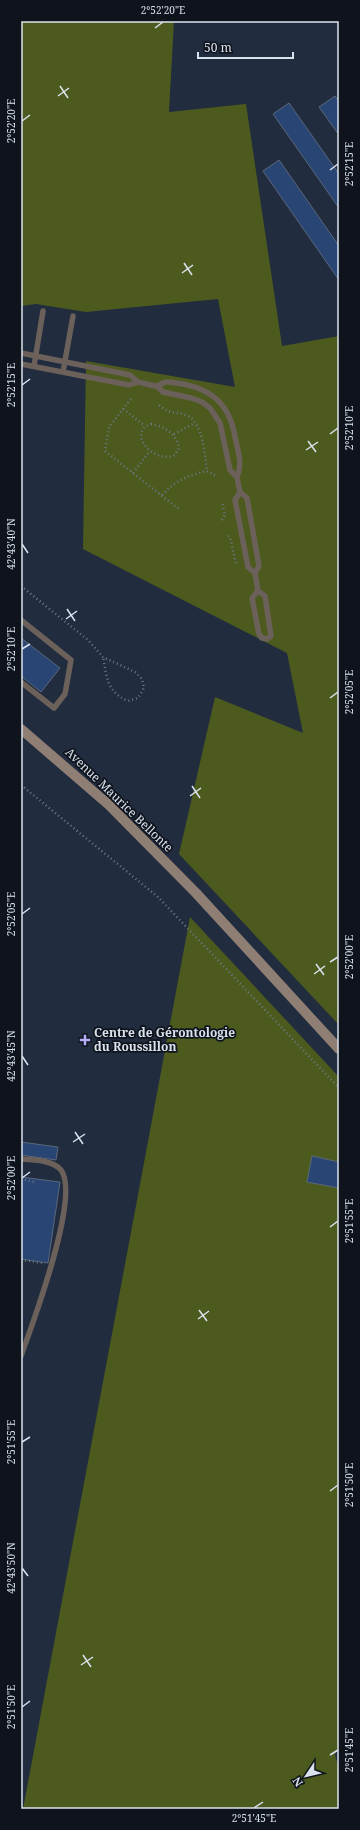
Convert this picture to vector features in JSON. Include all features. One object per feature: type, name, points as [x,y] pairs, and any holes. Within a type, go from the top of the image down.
[{"type":"main road","name":"Avenue Maurice Bellonte","points":[[21,729],[38,742],[109,805],[196,894],[339,1049]]},
{"type":"lane","points":[[34,366],[43,311]]},
{"type":"lane","points":[[63,372],[73,316]]},
{"type":"lane","points":[[21,353],[130,375],[138,382],[157,386],[163,392],[191,398],[202,402],[210,408],[220,423],[230,470],[237,477],[240,492],[247,498],[259,566],[255,573]]},
{"type":"lane","points":[[21,364],[129,385],[138,382]]},
{"type":"lane","points":[[157,386],[166,382],[199,387],[211,393],[218,400],[230,416],[234,431],[241,469],[237,477]]},
{"type":"lane","points":[[240,492],[235,500],[248,567],[255,573],[258,590],[264,596],[271,636],[267,639],[262,638],[259,634],[252,598],[258,590]]},
{"type":"lane","points":[[21,620],[71,660],[65,694],[54,708],[21,682]]},
{"type":"lane","points":[[21,1159],[50,1163],[60,1168],[64,1175],[65,1200],[56,1253],[23,1343],[21,1356]]},
{"type":"path","points":[[131,399],[109,426],[105,450],[180,510]]},
{"type":"path","points":[[159,404],[166,411],[173,414],[186,415],[195,423],[205,448],[207,471]]},
{"type":"path","points":[[123,409],[145,426]]},
{"type":"path","points":[[174,434],[195,423]]},
{"type":"path","points":[[151,424],[158,425],[174,434],[179,448],[175,455],[165,457],[150,451],[141,439],[142,430],[145,426],[151,424]]},
{"type":"path","points":[[133,473],[150,451]]},
{"type":"path","points":[[162,495],[175,483],[182,479],[207,471],[216,476]]},
{"type":"path","points":[[222,502],[225,515],[222,520]]},
{"type":"path","points":[[228,536],[230,537],[236,564]]},
{"type":"path","points":[[21,586],[88,640],[103,657],[135,672],[142,679],[144,688],[138,698],[128,701],[117,696],[109,684],[103,657]]},
{"type":"path","points":[[21,785],[158,897],[339,1088]]},
{"type":"path","points":[[21,1179],[35,1182]]},
{"type":"path","points":[[21,1260],[52,1264]]},
{"type":"green space","points":[[21,21],[174,21],[169,112],[246,104],[282,346],[339,336],[339,1025],[179,854],[215,697],[303,733],[287,653],[83,549],[86,361],[235,387],[218,299],[86,312],[36,304],[21,306]]},
{"type":"green space","points":[[190,917],[339,1077],[339,1744],[335,1755],[339,1769],[339,1809],[23,1809]]},
{"type":"building","points":[[335,96],[339,101],[339,135],[319,107]]},
{"type":"building","points":[[289,103],[339,174],[339,208],[273,114]]},
{"type":"building","points":[[279,160],[339,246],[339,280],[263,171]]},
{"type":"building","points":[[21,638],[60,668],[41,692],[21,676]]},
{"type":"building","points":[[21,1142],[58,1147],[56,1160],[21,1155]]},
{"type":"building","points":[[312,1156],[339,1162],[339,1188],[307,1182]]},
{"type":"building","points":[[21,1177],[60,1182],[48,1263],[21,1259]]},
{"type":"place","name":"Centre de Gérontologie du Roussillon","points":[[85,1040]]}]
